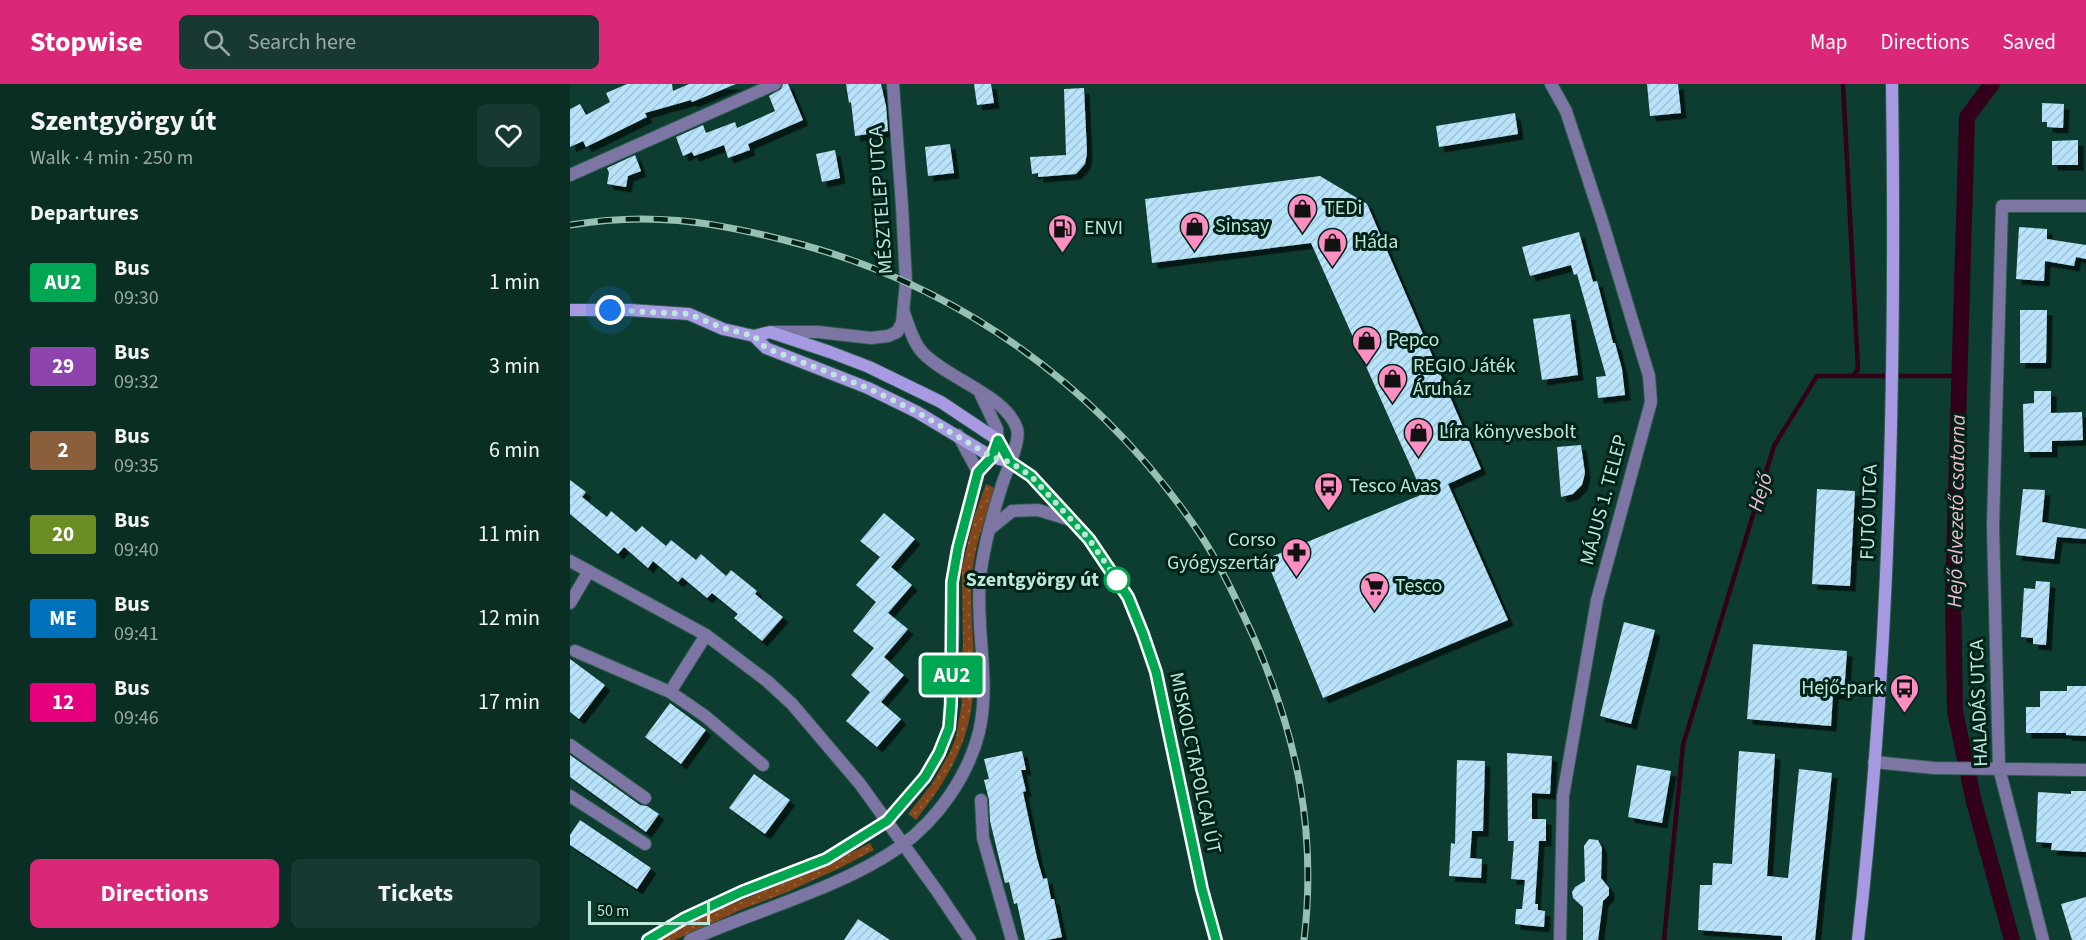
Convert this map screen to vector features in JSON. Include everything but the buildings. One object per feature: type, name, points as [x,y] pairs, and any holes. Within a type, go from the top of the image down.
[{"type":"street","points":[[570,175],[775,84]]},
{"type":"street","name":"MÉSZTELEP UTCA","points":[[892,84],[903,206],[906,282],[904,313],[922,352],[939,367],[1002,405],[1012,417],[1018,432],[1010,462]]},
{"type":"street","name":"MÁJUS 1. TELEP","points":[[1551,84],[1566,111],[1604,224],[1649,376],[1651,402],[1597,600],[1568,765],[1563,796],[1560,940]]},
{"type":"street","name":"FUTÓ UTCA","points":[[1858,940],[1869,841],[1886,579],[1892,377],[1892,84]]},
{"type":"street","name":"HALADÁS UTCA","points":[[2043,940],[1999,768],[1993,526],[2002,206],[2086,206]]},
{"type":"street","name":"MISKOLCTAPOLCAI ÚT","points":[[570,310],[630,310],[689,314],[723,328],[754,336],[770,332],[869,367],[910,385],[941,402],[998,440],[1010,462]]},
{"type":"street","points":[[770,332],[818,332],[871,338],[888,336],[897,332],[904,313]]},
{"type":"street","name":"MISKOLCTAPOLCAI ÚT","points":[[754,336],[766,348],[868,388],[958,435],[992,457],[1010,462],[1031,476],[1089,539],[1128,597],[1156,672],[1202,889],[1216,940]]},
{"type":"street","points":[[648,940],[685,918],[741,892],[826,859],[887,821],[925,777],[939,753],[949,728],[952,582],[960,536],[978,472],[992,457],[998,440],[997,429],[980,393]]},
{"type":"street","points":[[958,435],[978,472]]},
{"type":"street","points":[[690,940],[729,922],[835,882],[903,844],[940,807],[960,781],[979,731],[984,678],[980,578],[1010,462]]},
{"type":"street","points":[[991,529],[1012,511],[1038,510],[1071,520]]},
{"type":"street","points":[[570,561],[706,634],[767,681],[792,704],[860,784],[937,891],[969,940]]},
{"type":"street","points":[[570,603],[589,571]]},
{"type":"street","points":[[670,692],[706,634]]},
{"type":"street","points":[[575,651],[670,692],[705,716],[763,765]]},
{"type":"street","points":[[570,745],[645,798]]},
{"type":"street","points":[[1874,762],[1954,768],[2086,770]]},
{"type":"street","points":[[570,796],[645,844]]},
{"type":"street","points":[[981,800],[983,838],[1012,940]]},
{"type":"shaded area","points":[[986,484],[995,488],[974,558],[971,602],[974,660],[972,707],[953,765],[916,820],[908,814],[932,784],[956,737],[962,702],[960,692],[963,644],[962,568],[974,517]]},
{"type":"shaded area","points":[[870,843],[874,850],[785,893],[674,940],[657,940],[706,915],[827,865]]},
{"type":"waterway","name":"Hejő","points":[[1664,940],[1683,745],[1774,446],[1817,376],[1853,376],[1858,369],[1843,84]]},
{"type":"waterway","name":"Hejő elvezető csatorna","points":[[1992,84],[1967,117],[1953,595],[1955,711],[1974,802],[2012,940]]},
{"type":"waterway","points":[[1853,376],[1959,376]]},
{"type":"railway","points":[[570,225],[626,219],[704,223],[784,240],[847,259],[908,283],[965,313],[1019,348],[1070,387],[1117,432],[1161,481],[1208,546],[1254,638],[1269,675],[1282,711],[1300,785],[1308,861],[1304,940]]},
{"type":"bus line","name":"AU2","points":[[648,940],[685,918],[741,892],[826,859],[887,821],[925,777],[939,753],[949,728],[953,627],[952,582],[958,548],[978,472],[992,457],[998,440],[1010,462],[1031,476],[1089,539],[1128,597],[1156,672],[1202,889],[1216,940]]},
{"type":"place","name":"TEDi","points":[[1303,234]]},
{"type":"place","name":"Sinsay","points":[[1194,252]]},
{"type":"place","name":"ENVI","points":[[1063,254]]},
{"type":"place","name":"Háda","points":[[1333,268]]},
{"type":"place","name":"Pepco","points":[[1367,366]]},
{"type":"place","name":"REGIO Játék Áruház","points":[[1392,404]]},
{"type":"place","name":"Líra könyvesbolt","points":[[1418,458]]},
{"type":"place","name":"Tesco Avas","points":[[1328,512]]},
{"type":"place","name":"Corso Gyógyszertár","points":[[1297,578]]},
{"type":"place","name":"Szentgyörgy út","points":[[1117,580]]},
{"type":"place","name":"Tesco","points":[[1374,612]]},
{"type":"place","name":"Hejő-park","points":[[1905,714]]},
{"type":"route","points":[[610,310],[689,314],[723,328],[754,336],[766,348],[868,388],[917,412],[992,457],[1010,462],[1031,476],[1089,539],[1119,583],[1117,580]]}]
